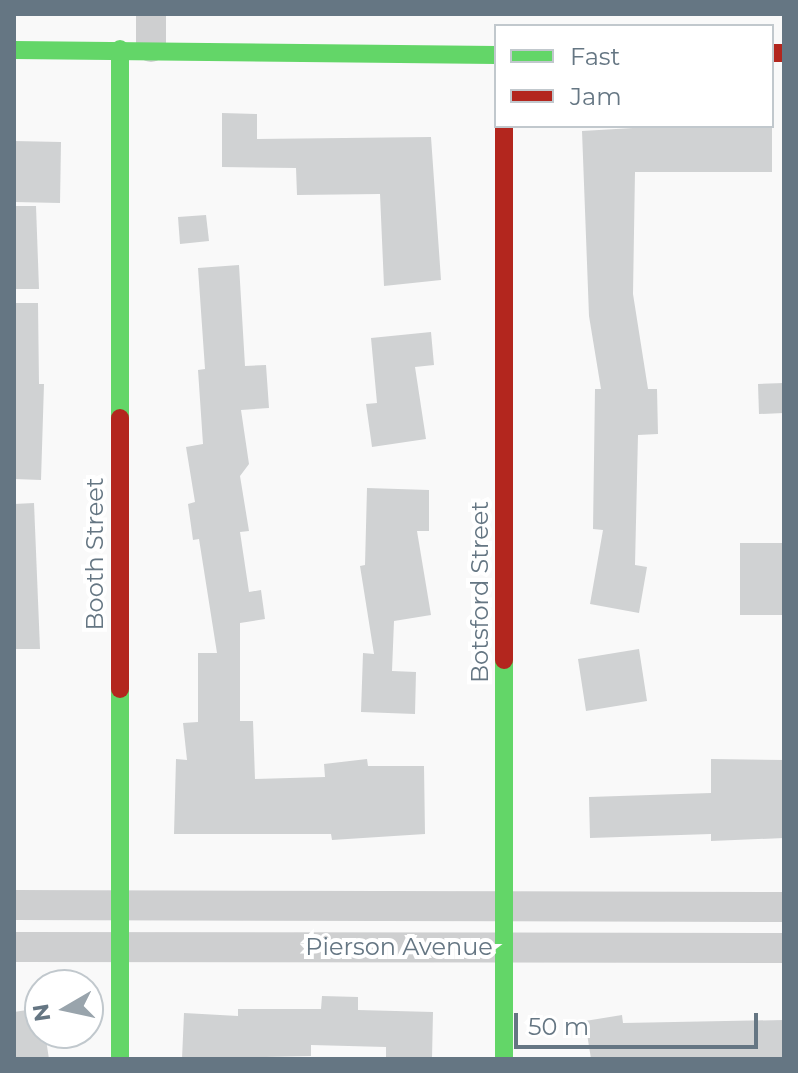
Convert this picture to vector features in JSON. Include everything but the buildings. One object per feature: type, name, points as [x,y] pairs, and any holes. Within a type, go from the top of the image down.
[{"type":"street","points":[[151,14],[151,47]]},
{"type":"street","points":[[14,50],[151,47],[494,55]]},
{"type":"street","name":"Booth Street","points":[[120,49],[120,1059]]},
{"type":"street","name":"Botsford Street","points":[[504,128],[504,1059]]},
{"type":"street","name":"Pierson Avenue","points":[[14,905],[784,907]]},
{"type":"street","name":"Pierson Avenue","points":[[14,947],[784,948]]},
{"type":"traffic: fast","points":[[120,49],[120,418]]},
{"type":"traffic: fast","points":[[14,50],[494,55]]},
{"type":"traffic: fast","points":[[504,660],[504,1059]]},
{"type":"traffic: fast","points":[[120,689],[120,1059]]},
{"type":"traffic: jam","points":[[774,53],[784,53]]},
{"type":"traffic: jam","points":[[504,128],[504,660]]},
{"type":"traffic: jam","points":[[120,418],[120,689]]}]
